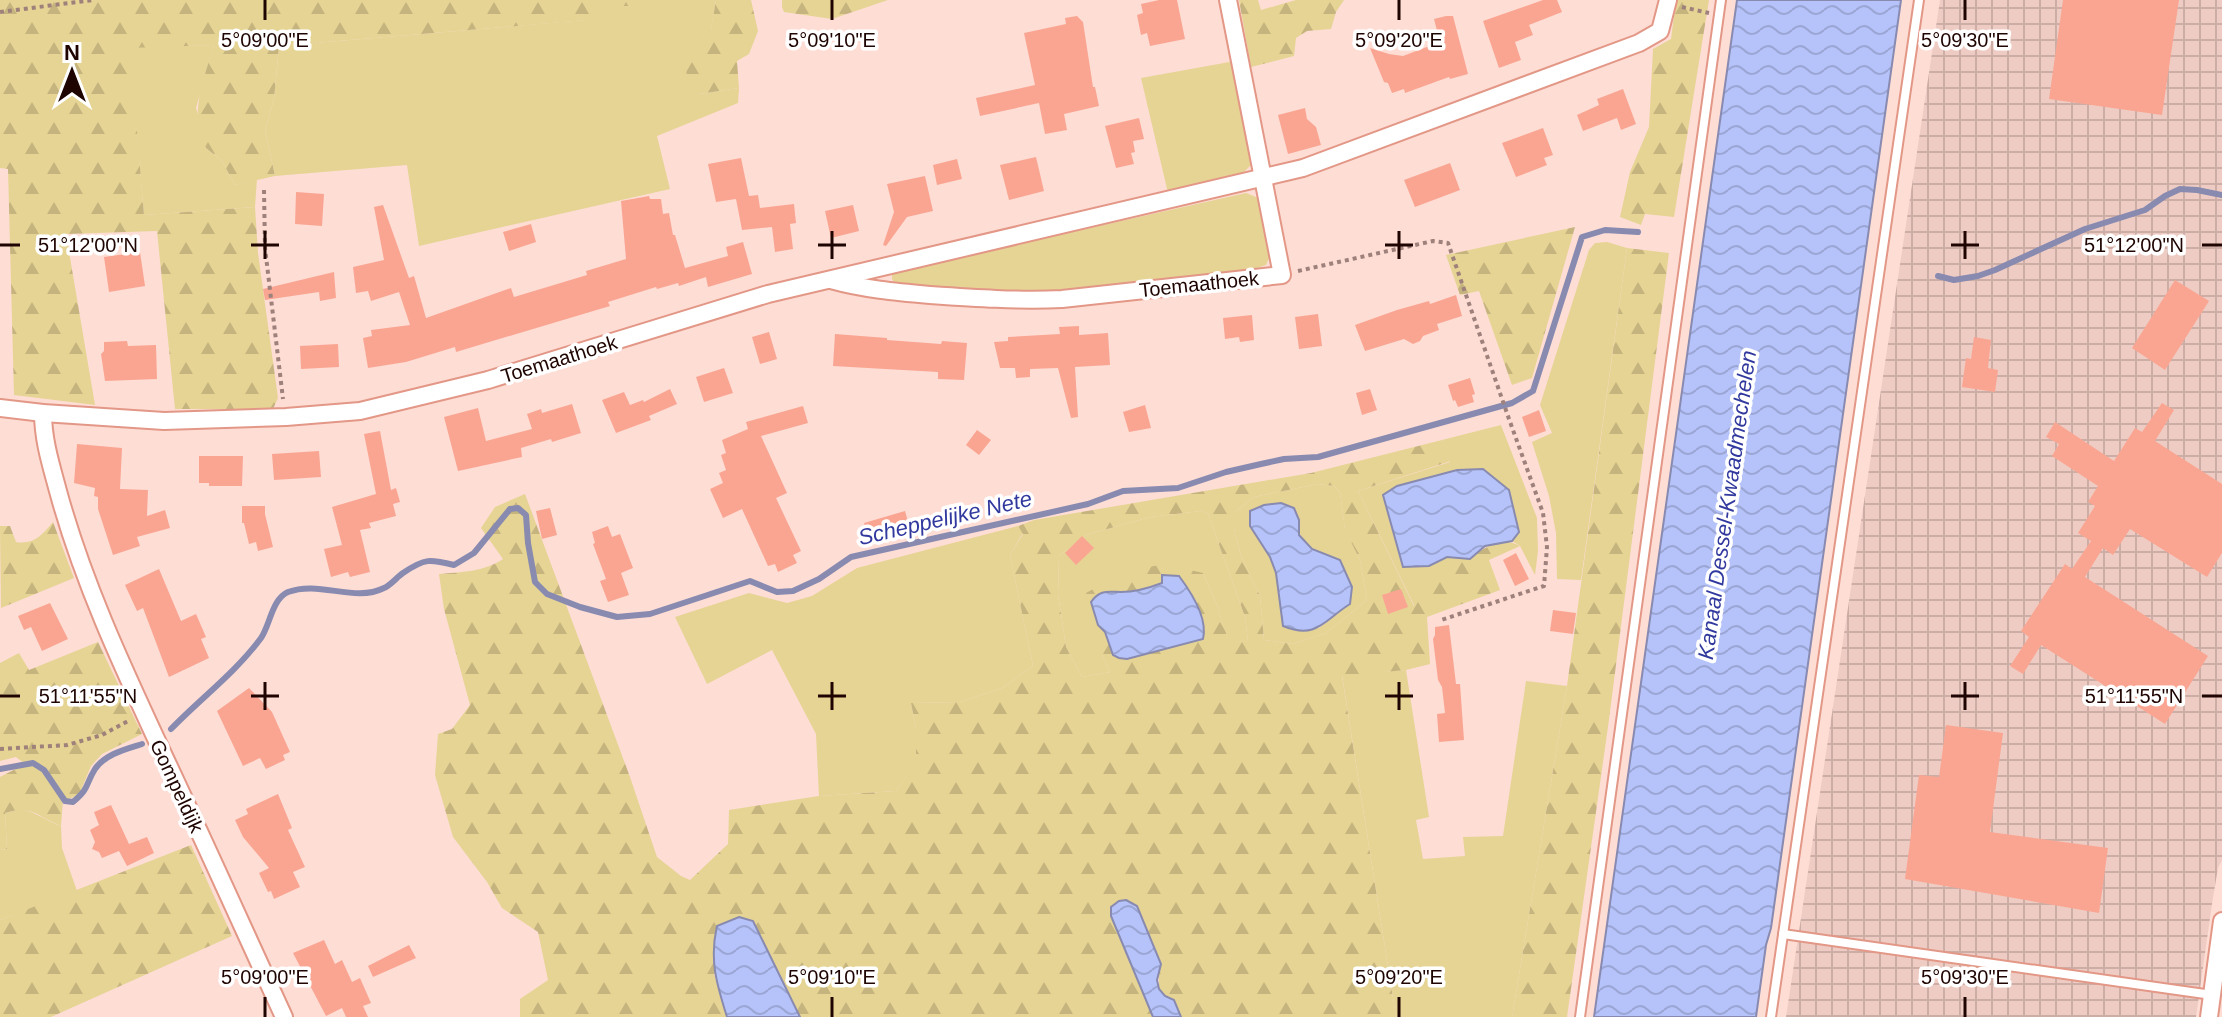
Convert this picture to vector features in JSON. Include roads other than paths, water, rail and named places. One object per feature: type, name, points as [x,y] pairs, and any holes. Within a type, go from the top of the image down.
[{"type":"street","name":"Toemaathoek","points":[[828,279],[855,287],[897,292],[1026,300],[1062,299],[1282,275],[1228,0]]},
{"type":"street","name":"Toemaathoek","points":[[0,408],[164,421],[286,417],[360,411],[444,392],[768,294],[1303,168],[1639,43],[1660,31],[1668,2]]},
{"type":"street","name":"Gompeldijk","points":[[43,413],[47,451],[78,556],[143,713],[284,1017]]},
{"type":"street","points":[[2209,1017],[2222,921]]},
{"type":"lane","points":[[1580,1017],[1721,0]]},
{"type":"lane","points":[[1771,1017],[1919,0]]},
{"type":"lane","points":[[1783,934],[2212,995]]},
{"type":"water","name":"Kanaal Dessel-Kwaadmechelen","points":[[1737,0],[1901,0],[1756,1017],[1594,1017]]},
{"type":"water","points":[[1483,469],[1509,490],[1519,532],[1512,541],[1485,546],[1470,559],[1447,557],[1429,566],[1403,567],[1383,495],[1397,486],[1457,470]]},
{"type":"water","points":[[1281,503],[1294,508],[1299,520],[1299,535],[1312,549],[1340,560],[1352,587],[1350,604],[1320,626],[1304,631],[1283,626],[1276,573],[1270,557],[1250,526],[1250,511]]},
{"type":"water","points":[[1162,575],[1179,576],[1189,590],[1201,614],[1203,639],[1127,659],[1113,655],[1091,602],[1104,592],[1126,592],[1162,583]]},
{"type":"water","points":[[1126,900],[1137,906],[1161,964],[1157,980],[1159,989],[1174,1000],[1181,1017],[1153,1017],[1111,916],[1111,907]]},
{"type":"water","points":[[739,917],[753,921],[800,1017],[727,1017],[715,972],[715,938],[717,926]]},
{"type":"waterway","name":"Scheppelijke Nete","points":[[1938,276],[1954,280],[1995,270],[2085,229],[2145,210],[2180,189],[2222,195]]},
{"type":"waterway","name":"Scheppelijke Nete","points":[[171,729],[251,650],[264,633],[283,595],[312,588],[349,593],[373,592],[387,587],[422,562],[454,565],[474,553],[510,509],[518,508],[526,515],[535,582],[547,594],[617,617],[650,614],[750,581],[777,592],[793,591],[819,579],[851,557],[1088,504],[1123,491],[1178,488],[1261,464],[1318,457],[1512,403],[1533,391],[1582,237],[1605,230],[1638,232]]},
{"type":"waterway","name":"Scheppelijke Nete","points":[[0,769],[33,763],[44,770],[65,801],[73,802],[104,759],[142,744]]}]
